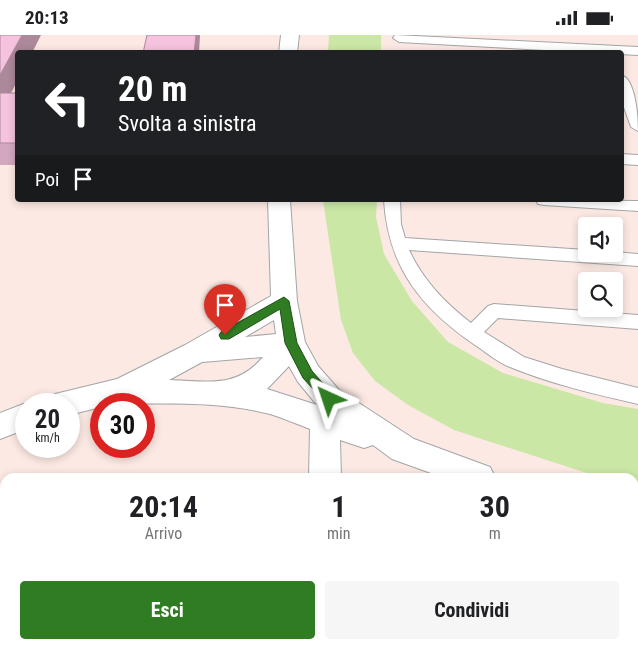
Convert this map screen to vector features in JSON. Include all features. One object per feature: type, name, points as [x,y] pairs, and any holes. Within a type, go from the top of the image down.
[{"type":"street","points":[[288,50],[290,35]]},
{"type":"street","points":[[279,202],[284,301],[291,343],[308,375],[329,399],[403,449]]},
{"type":"street","points":[[80,400],[123,390],[195,353],[284,301]]},
{"type":"street","points":[[195,353],[291,343]]},
{"type":"street","points":[[226,394],[253,384],[270,369],[291,343]]},
{"type":"street","points":[[123,390],[226,394],[271,402],[468,473]]},
{"type":"street","points":[[0,426],[15,420]]},
{"type":"street","points":[[325,421],[325,473]]},
{"type":"lane","points":[[606,35],[611,50]]},
{"type":"lane","points":[[398,50],[399,37],[596,50]]},
{"type":"lane","points":[[624,51],[638,51]]},
{"type":"lane","points":[[624,81],[638,83]]},
{"type":"lane","points":[[624,88],[633,120]]},
{"type":"lane","points":[[624,159],[638,160]]},
{"type":"lane","points":[[392,202],[392,219],[398,243],[412,274],[432,302],[471,334],[515,361],[580,382],[638,396]]},
{"type":"lane","points":[[575,202],[638,206]]},
{"type":"lane","points":[[398,243],[638,260]]},
{"type":"lane","points":[[471,334],[494,311],[638,322]]},
{"type":"shaded area","points":[[0,35],[638,35],[638,473],[0,473]]},
{"type":"green space","points":[[329,35],[381,35],[381,50],[328,50]]},
{"type":"green space","points":[[323,202],[377,202],[376,217],[384,254],[412,301],[448,342],[503,373],[603,403],[638,409],[638,473],[587,473],[454,430],[408,405],[375,381],[353,353],[341,320]]},
{"type":"building","points":[[0,35],[22,35],[0,75]]},
{"type":"building","points":[[147,35],[196,35],[194,50],[144,50]]},
{"type":"building","points":[[0,93],[15,93],[15,143],[0,143]]},
{"type":"route","points":[[225,335],[284,301],[291,343],[308,375],[329,399]]}]
